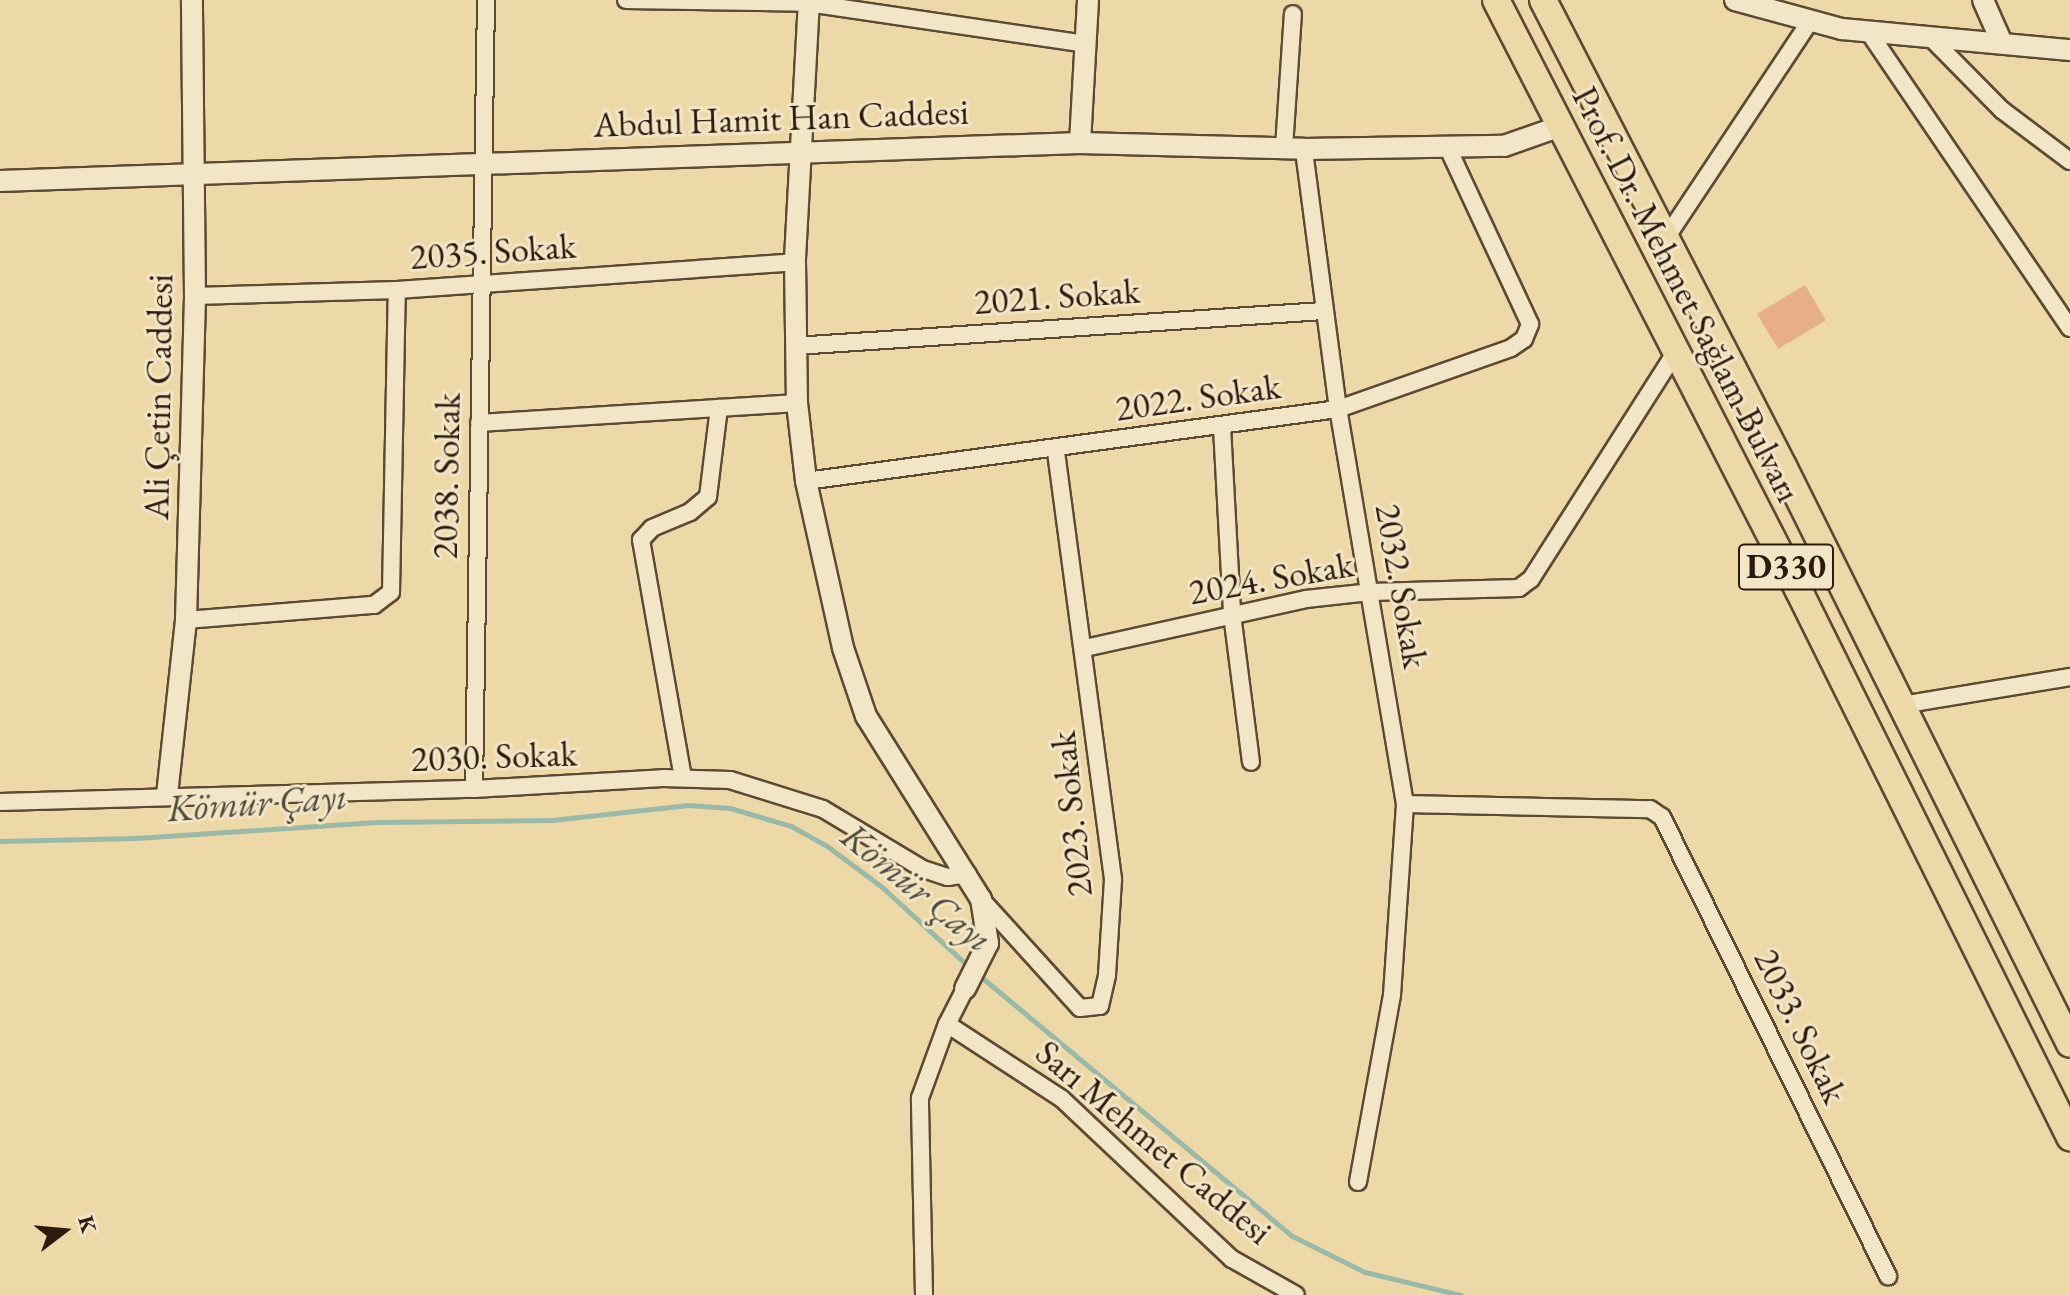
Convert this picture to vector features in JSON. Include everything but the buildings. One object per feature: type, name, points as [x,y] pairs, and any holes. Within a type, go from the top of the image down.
[{"type":"highway","name":"Prof. Dr. Mehmet Sağlam Bulvarı","points":[[1496,0],[1677,350],[2070,1137]]},
{"type":"highway","name":"Prof. Dr. Mehmet Sağlam Bulvarı","points":[[1543,0],[1666,238],[2070,1044]]},
{"type":"street","name":"Ali Çetin Caddesi","points":[[167,795],[186,620],[195,296],[192,0]]},
{"type":"street","name":"2038. Sokak","points":[[474,789],[480,163],[486,0]]},
{"type":"street","points":[[626,0],[808,1],[1087,44]]},
{"type":"street","points":[[1080,143],[1088,0]]},
{"type":"street","points":[[1735,0],[1809,23],[2070,50]]},
{"type":"street","points":[[1983,0],[2002,43]]},
{"type":"street","points":[[808,1],[797,150],[795,262],[797,403],[806,481],[843,648],[866,716],[894,768],[968,874],[981,899],[988,931],[983,956],[947,1024],[920,1098],[924,1295]]},
{"type":"street","name":"2022. Sokak","points":[[806,481],[1338,409],[1324,311],[1294,148],[1293,14]]},
{"type":"street","points":[[1666,238],[1809,23]]},
{"type":"street","points":[[1868,31],[2070,328]]},
{"type":"street","points":[[1930,37],[2002,110],[2070,161]]},
{"type":"street","name":"Abdul Hamit Han Caddesi","points":[[0,181],[797,150],[1080,143],[1294,148],[1516,144],[1561,126]]},
{"type":"street","points":[[1338,409],[1511,348],[1527,335],[1528,313],[1447,146]]},
{"type":"street","name":"2035. Sokak","points":[[195,296],[397,290],[795,262]]},
{"type":"street","points":[[186,620],[374,605],[391,592],[397,290]]},
{"type":"street","name":"2021. Sokak","points":[[795,346],[1324,311]]},
{"type":"street","name":"2024. Sokak","points":[[1085,648],[1232,614],[1370,592],[1483,593],[1519,588],[1531,579],[1677,350]]},
{"type":"street","points":[[479,423],[797,403]]},
{"type":"street","points":[[683,778],[641,540],[652,528],[690,512],[708,497],[719,408]]},
{"type":"street","name":"2032. Sokak","points":[[1338,409],[1405,804],[1392,995],[1358,1182]]},
{"type":"street","points":[[1222,427],[1232,614],[1251,762]]},
{"type":"street","name":"2023. Sokak","points":[[981,899],[1080,1008],[1100,1006],[1107,975],[1113,879],[1085,648],[1056,449]]},
{"type":"street","points":[[1901,705],[2070,677]]},
{"type":"street","name":"2030. Sokak","points":[[0,802],[167,795],[474,789],[683,778],[730,780],[823,809],[923,869],[948,877],[968,874]]},
{"type":"street","name":"2033. Sokak","points":[[1405,804],[1650,809],[1662,817],[1888,1276]]},
{"type":"street","name":"Sarı Mehmet Caddesi","points":[[947,1024],[1062,1099],[1232,1259],[1296,1295]]},
{"type":"waterway","name":"Kömür Çayı","points":[[0,841],[136,838],[379,822],[552,820],[688,805],[730,808],[791,826],[827,846],[882,887],[969,967]]},
{"type":"waterway","name":"Kömür Çayı","points":[[980,976],[1292,1236],[1365,1272],[1461,1295]]}]
